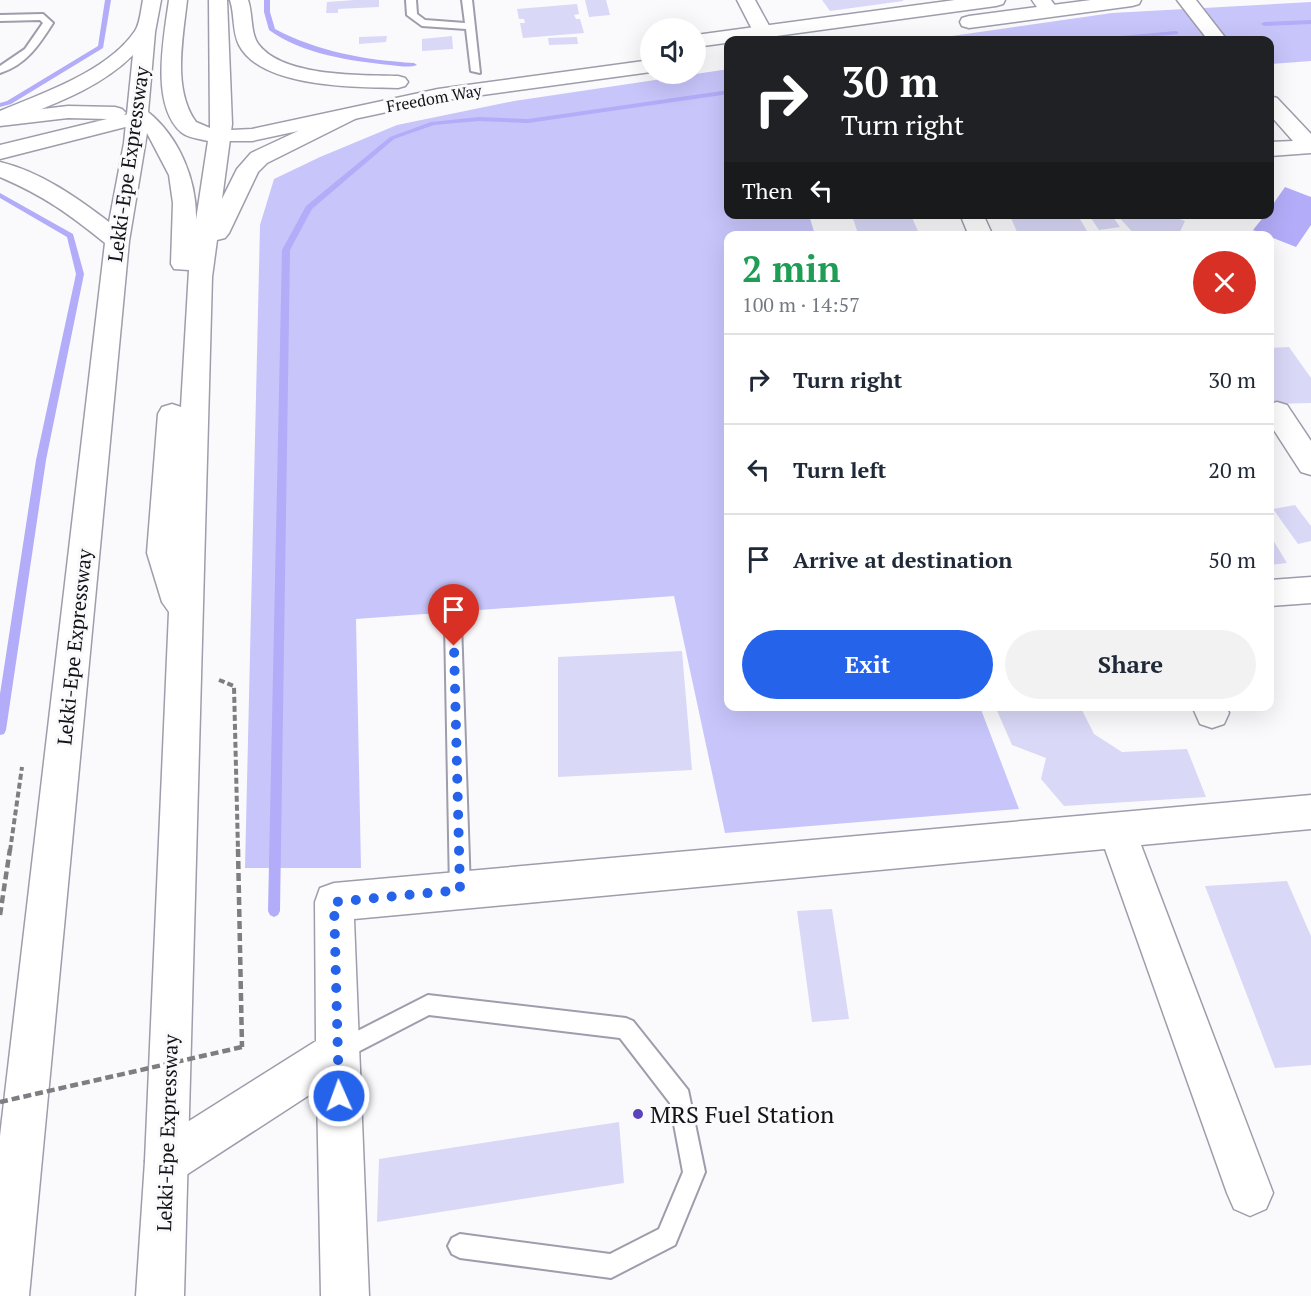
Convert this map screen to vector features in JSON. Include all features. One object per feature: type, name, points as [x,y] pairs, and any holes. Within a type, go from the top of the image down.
[{"type":"main road","name":"Lekki-Epe Expressway","points":[[5,1296],[117,241],[139,116],[145,32],[152,0]]},
{"type":"main road","points":[[178,0],[172,49],[172,78],[198,92]]},
{"type":"main road","name":"Lekki-Epe Expressway","points":[[160,1296],[167,1161],[184,621],[200,277],[213,131],[198,92],[218,0]]},
{"type":"main road","points":[[239,0],[242,7],[243,28],[250,48],[277,66],[328,78],[413,80]]},
{"type":"main road","points":[[746,0],[762,32]]},
{"type":"main road","points":[[733,36],[996,0]]},
{"type":"main road","points":[[857,36],[1046,5],[1132,0]]},
{"type":"main road","points":[[1185,0],[1215,36]]},
{"type":"main road","points":[[0,119],[76,86],[113,64],[145,32]]},
{"type":"main road","points":[[706,40],[724,37]]},
{"type":"main road","name":"Freedom Way","points":[[213,131],[413,80],[640,49]]},
{"type":"main road","points":[[706,58],[724,56]]},
{"type":"main road","name":"Freedom Way","points":[[213,131],[252,135],[438,95],[640,67]]},
{"type":"main road","points":[[0,152],[139,116],[198,92]]},
{"type":"main road","points":[[198,92],[188,127],[213,131]]},
{"type":"main road","points":[[1274,106],[1310,146]]},
{"type":"main road","points":[[0,119],[68,112],[139,116],[155,128],[180,175],[185,203],[185,233],[162,553],[184,621]]},
{"type":"main road","points":[[200,277],[220,225],[248,169],[259,158],[273,150],[348,115]]},
{"type":"main road","points":[[132,162],[165,147],[213,131]]},
{"type":"main road","points":[[1274,149],[1310,146]]},
{"type":"main road","points":[[0,169],[43,187],[76,208],[117,241]]},
{"type":"main road","points":[[1277,412],[1311,464]]},
{"type":"main road","points":[[1274,593],[1311,590]]},
{"type":"main road","points":[[345,1296],[334,902],[1311,812]]},
{"type":"main road","points":[[1117,830],[1250,1193]]},
{"type":"main road","points":[[167,1161],[338,1052]]},
{"type":"lane","points":[[411,0],[412,15],[422,23],[470,26]]},
{"type":"lane","points":[[467,0],[476,71]]},
{"type":"lane","points":[[0,18],[43,17],[48,23],[31,52],[19,62],[0,70]]},
{"type":"lane","points":[[453,623],[460,890]]},
{"type":"lane","points":[[338,1052],[428,1005],[626,1028],[680,1098],[694,1172],[667,1237],[611,1266],[460,1246]]},
{"type":"path","points":[[0,1102],[242,1047],[234,686]]},
{"type":"path","points":[[0,915],[23,756]]},
{"type":"shaded area","points":[[1311,2],[1311,61],[1274,64],[1274,36],[952,36],[1112,13]]},
{"type":"shaded area","points":[[724,70],[724,219],[810,219],[814,231],[724,231],[724,711],[982,711],[1019,809],[725,833],[674,596],[356,619],[361,868],[245,868],[260,225],[274,179],[397,125],[514,101],[640,82],[706,84],[706,72]]},
{"type":"shaded area","points":[[1285,187],[1311,197],[1311,225],[1296,247],[1274,238],[1274,231],[1253,230],[1262,219],[1274,219],[1274,203]]},
{"type":"building","points":[[379,0],[379,7],[338,9],[338,13],[326,13],[327,2]]},
{"type":"building","points":[[585,0],[606,0],[610,15],[589,17]]},
{"type":"building","points":[[822,0],[903,0],[903,1],[830,11]]},
{"type":"building","points":[[577,4],[579,14],[574,15],[576,19],[580,19],[584,33],[523,38],[520,23],[525,23],[524,19],[519,19],[517,9]]},
{"type":"building","points":[[387,36],[386,42],[359,44],[359,37]]},
{"type":"building","points":[[452,36],[453,49],[422,51],[422,39]]},
{"type":"building","points":[[577,37],[578,44],[549,45],[548,38]]},
{"type":"building","points":[[853,219],[913,219],[918,231],[857,231]]},
{"type":"building","points":[[1011,219],[1080,219],[1087,231],[1017,231]]},
{"type":"building","points":[[1091,219],[1114,219],[1120,227],[1099,230]]},
{"type":"building","points":[[1121,219],[1180,219],[1185,221],[1180,231],[1131,231]]},
{"type":"building","points":[[1289,347],[1311,378],[1311,403],[1274,404],[1274,348]]},
{"type":"building","points":[[1295,505],[1311,526],[1311,541],[1298,544],[1274,509]]},
{"type":"building","points":[[1274,542],[1287,563],[1274,565]]},
{"type":"building","points":[[682,651],[692,770],[558,777],[558,657]]},
{"type":"building","points":[[997,711],[1082,711],[1094,734],[1122,752],[1187,749],[1206,797],[1064,806],[1041,779],[1046,758],[1012,745]]},
{"type":"building","points":[[1287,881],[1311,936],[1311,1065],[1275,1068],[1205,886]]},
{"type":"building","points":[[832,909],[849,1019],[812,1022],[797,911]]},
{"type":"building","points":[[619,1122],[624,1183],[377,1222],[379,1159]]},
{"type":"waterway","points":[[0,105],[9,103],[101,47],[108,0]]},
{"type":"waterway","points":[[267,0],[267,12],[272,30],[288,39],[340,56],[414,65]]},
{"type":"waterway","points":[[1264,24],[1311,22]]},
{"type":"waterway","points":[[1143,36],[1176,33]]},
{"type":"waterway","points":[[274,911],[286,250],[309,208],[392,138],[433,123],[479,119],[528,121],[724,93]]},
{"type":"waterway","points":[[0,195],[70,236],[80,274],[41,460],[0,730]]},
{"type":"place","name":"MRS Fuel Station","points":[[638,1114]]},
{"type":"route","points":[[339,1096],[334,902],[460,890],[454,646]]}]
